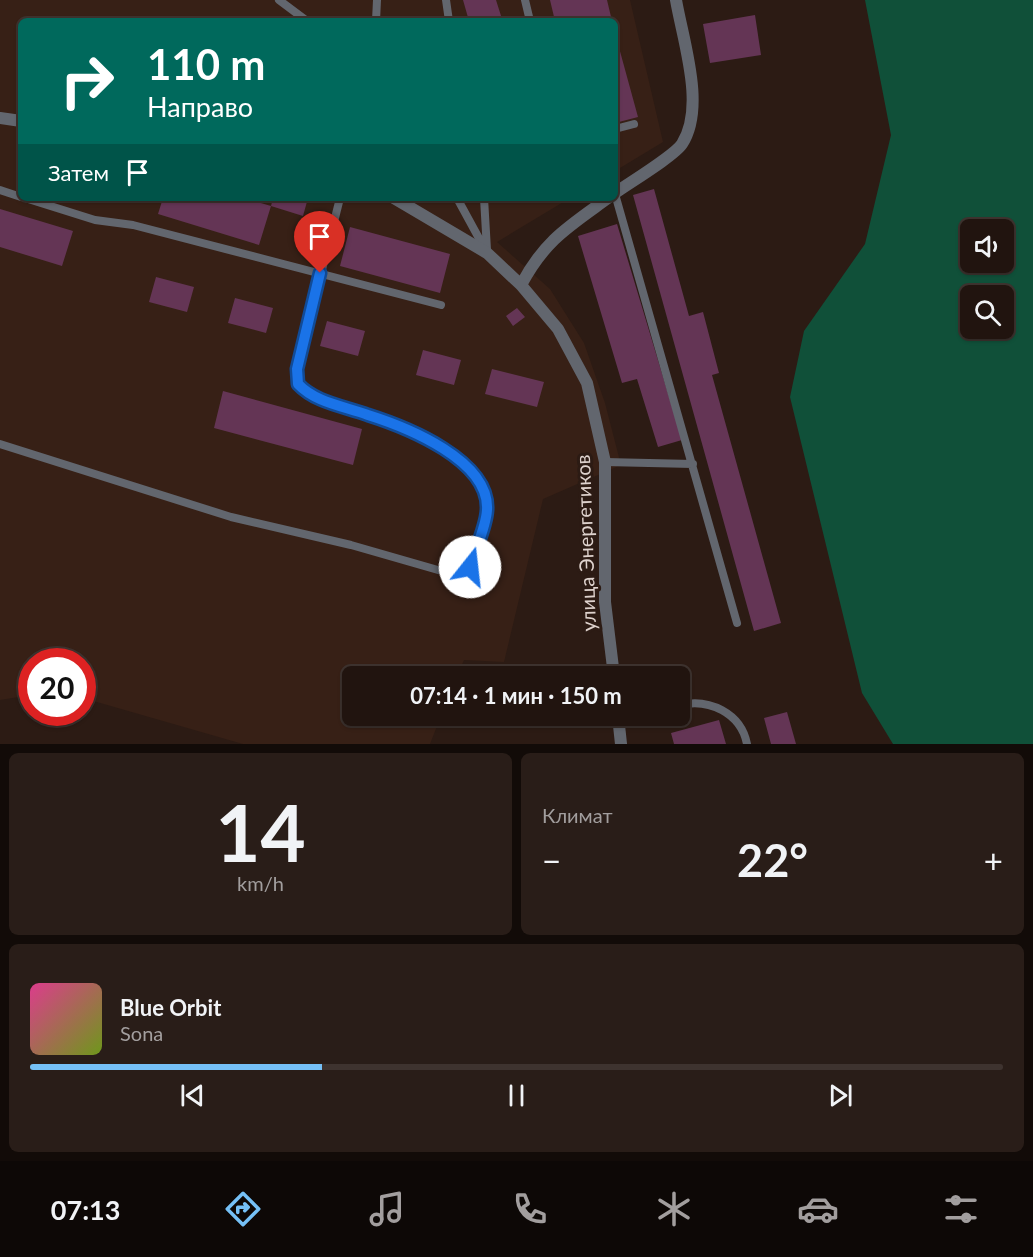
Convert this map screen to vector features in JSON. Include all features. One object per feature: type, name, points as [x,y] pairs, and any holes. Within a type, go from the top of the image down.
[{"type":"street","points":[[618,192],[681,145],[693,116],[692,88],[676,0]]},
{"type":"street","points":[[0,118],[18,121]]},
{"type":"street","name":"улица Энергетиков","points":[[399,201],[487,253],[521,285],[558,329],[588,383],[605,462],[605,602],[613,666]]},
{"type":"street","points":[[521,285],[534,260],[553,238],[604,201]]},
{"type":"street","points":[[619,726],[621,744]]},
{"type":"lane","points":[[279,0],[303,18]]},
{"type":"lane","points":[[376,18],[377,0]]},
{"type":"lane","points":[[446,0],[449,18]]},
{"type":"lane","points":[[525,0],[529,18]]},
{"type":"lane","points":[[618,128],[634,124]]},
{"type":"lane","points":[[0,190],[18,195]]},
{"type":"lane","points":[[36,201],[95,220],[133,225],[441,305]]},
{"type":"lane","points":[[0,444],[231,517],[351,545],[438,570],[460,573],[470,567],[487,509],[481,484],[467,465],[426,438],[370,415],[309,396],[298,384],[297,369],[339,201]]},
{"type":"lane","points":[[459,201],[487,253]]},
{"type":"lane","points":[[484,201],[487,253]]},
{"type":"lane","points":[[617,201],[737,623]]},
{"type":"lane","points":[[605,462],[693,464]]},
{"type":"lane","points":[[690,703],[714,706],[738,721],[747,744]]},
{"type":"shaded area","points":[[0,0],[630,0],[663,142],[618,169],[618,18],[18,18],[18,201],[565,201],[497,242],[550,289],[584,343],[605,403],[621,465],[543,499],[504,662],[464,660],[461,666],[342,666],[342,726],[437,726],[430,744],[243,744],[96,702],[96,648],[18,648],[18,697],[0,700]]},
{"type":"green space","points":[[865,0],[1033,0],[1033,744],[893,744],[862,693],[790,397],[804,331],[865,244],[891,135]]},
{"type":"building","points":[[463,0],[496,0],[502,18],[468,18]]},
{"type":"building","points":[[550,0],[607,0],[611,18],[554,18]]},
{"type":"building","points":[[755,15],[761,55],[710,63],[703,24]]},
{"type":"building","points":[[618,44],[638,117],[618,122]]},
{"type":"building","points":[[654,189],[689,316],[703,312],[719,373],[712,375],[781,623],[754,631],[633,195]]},
{"type":"building","points":[[162,201],[254,201],[271,206],[259,245],[158,214]]},
{"type":"building","points":[[272,201],[307,201],[303,216],[271,206]]},
{"type":"building","points":[[0,209],[73,231],[62,266],[0,247]]},
{"type":"building","points":[[617,224],[682,440],[658,447],[637,379],[622,383],[578,236]]},
{"type":"building","points":[[350,227],[450,254],[440,293],[340,266]]},
{"type":"building","points":[[156,277],[194,287],[187,312],[149,302]]},
{"type":"building","points":[[235,298],[273,308],[266,333],[228,323]]},
{"type":"building","points":[[517,308],[525,317],[513,326],[506,316]]},
{"type":"building","points":[[327,321],[365,331],[358,356],[320,346]]},
{"type":"building","points":[[423,350],[461,360],[454,385],[416,375]]},
{"type":"building","points":[[492,369],[544,382],[537,407],[485,394]]},
{"type":"building","points":[[223,391],[362,429],[353,465],[214,428]]},
{"type":"building","points":[[787,712],[796,744],[771,744],[764,718]]},
{"type":"building","points":[[719,720],[726,744],[674,744],[671,733]]},
{"type":"route","points":[[320,273],[297,369],[298,384],[309,396],[370,415],[426,438],[467,465],[481,484],[487,509],[470,567]]}]
